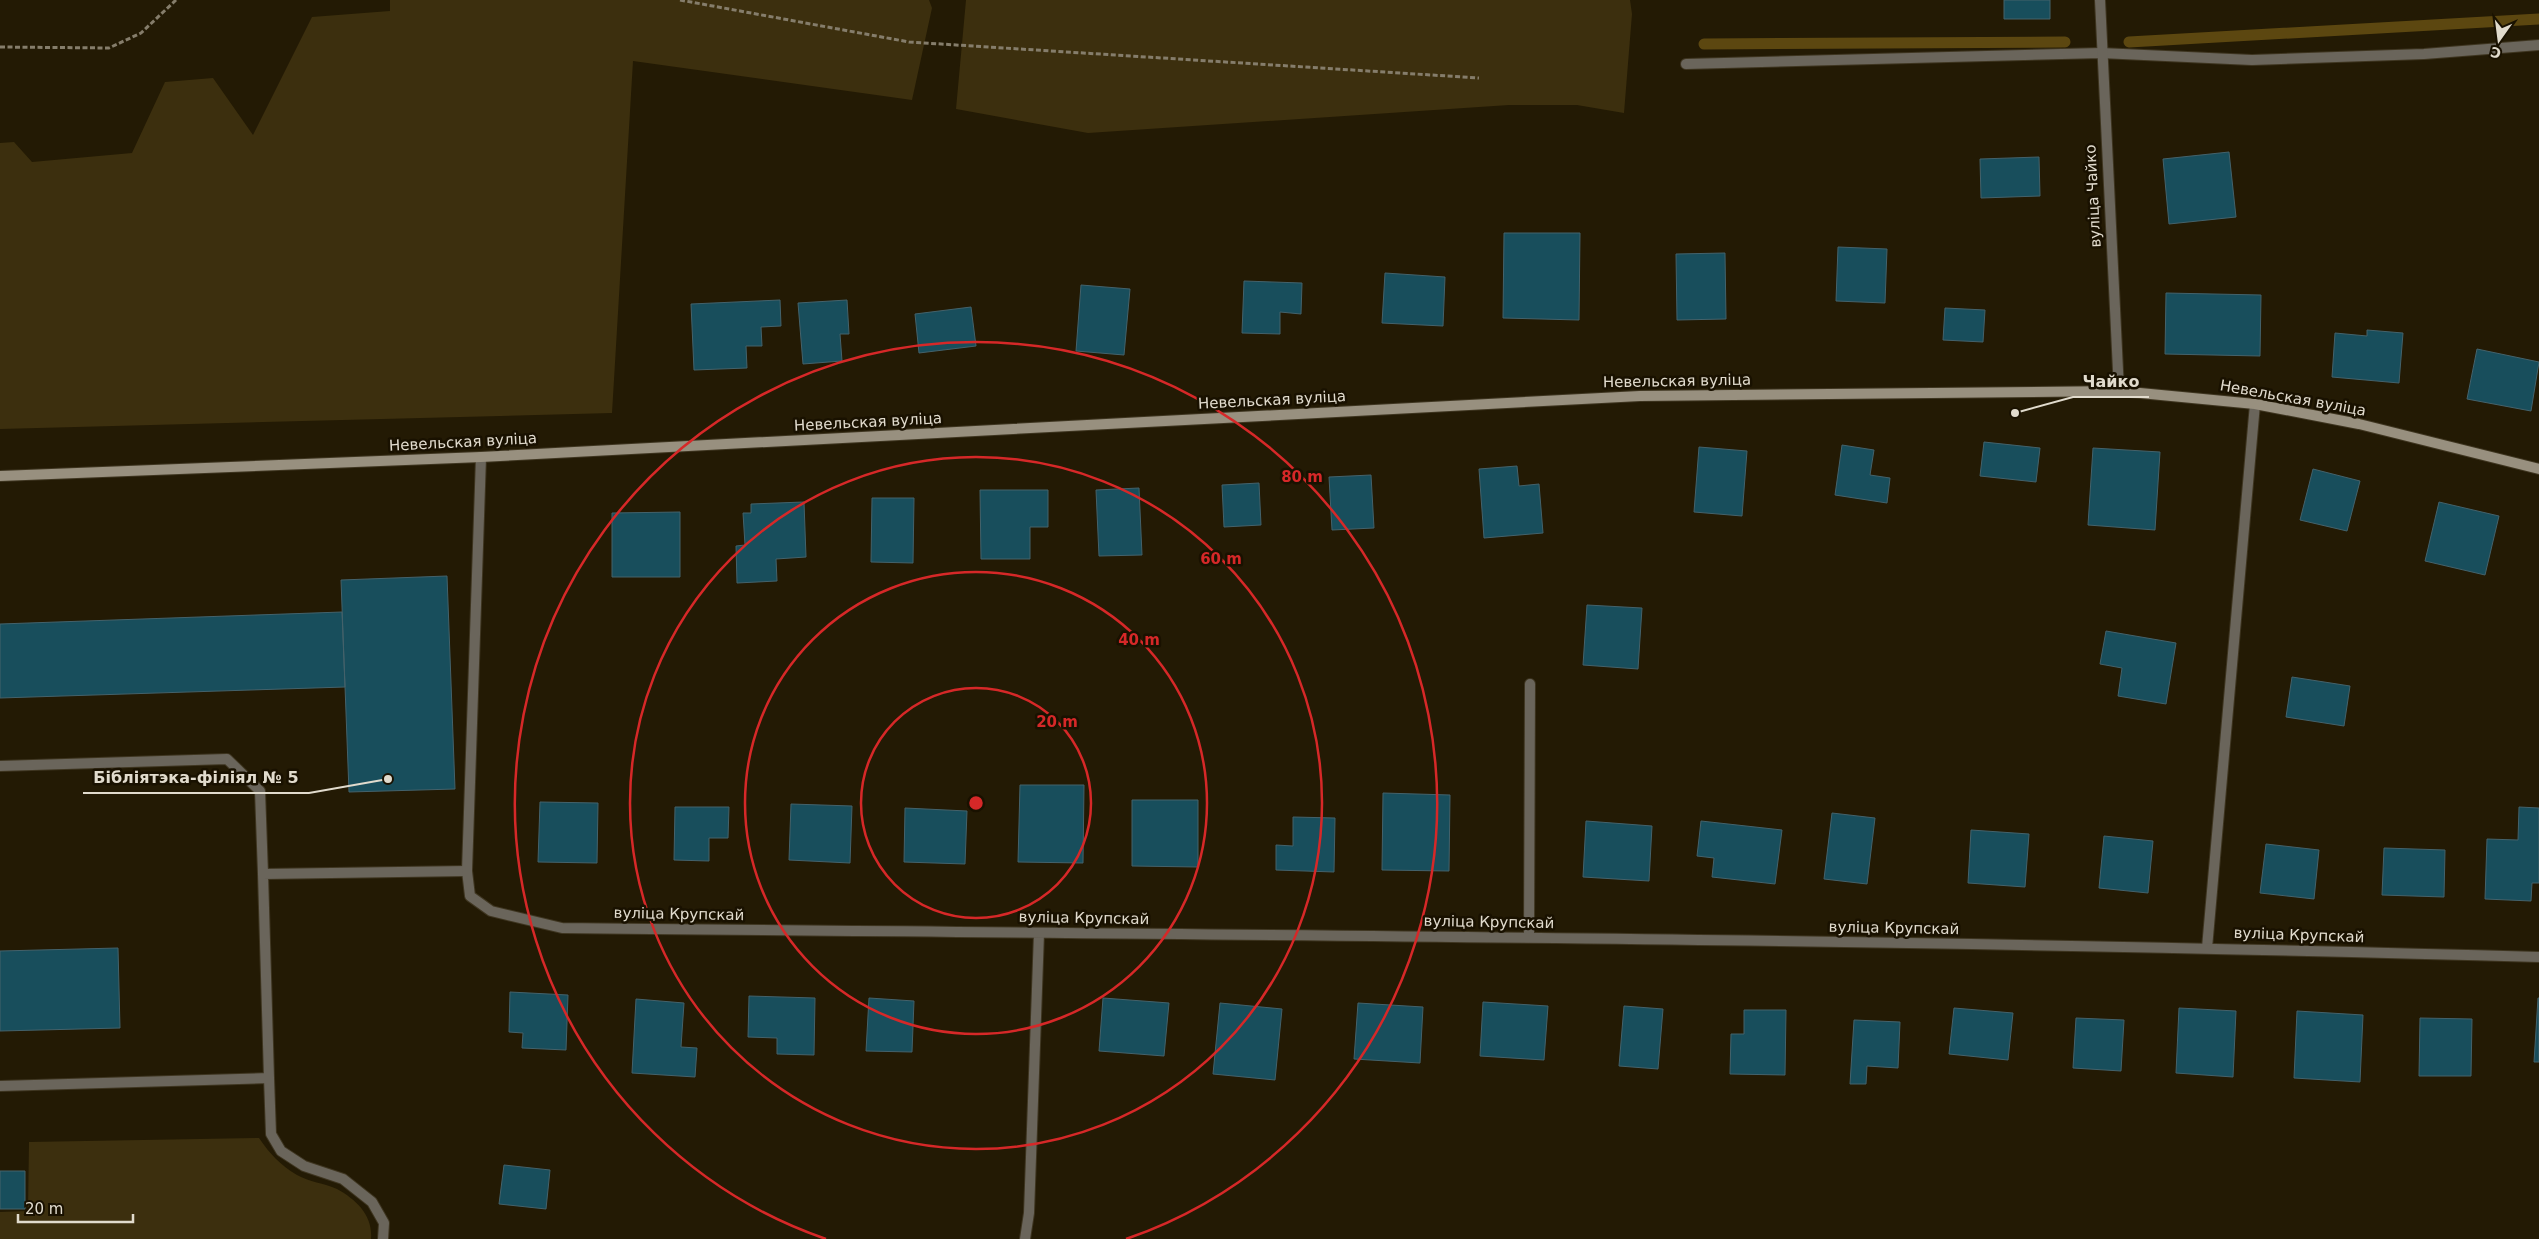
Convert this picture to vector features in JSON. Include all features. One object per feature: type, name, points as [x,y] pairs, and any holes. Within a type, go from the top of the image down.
[{"type":"street","name":"вуліца Чайко","points":[[2100,0],[2101,53],[2119,390]]},
{"type":"street","points":[[1686,64],[2101,53],[2252,60],[2424,54],[2539,45]]},
{"type":"street","name":"Невельская вуліца","points":[[0,476],[480,457],[1640,396],[2119,390],[2255,404],[2359,424],[2539,469]]},
{"type":"street","points":[[2207,948],[2255,404]]},
{"type":"street","name":"вуліца Крупскай","points":[[480,457],[467,870],[470,896],[491,911],[562,928],[1529,937],[2207,948],[2539,957]]},
{"type":"street","points":[[1529,937],[1530,684]]},
{"type":"street","points":[[0,766],[226,759],[260,791],[271,1134],[281,1151],[304,1166],[343,1179],[372,1202],[384,1223],[383,1239]]},
{"type":"street","points":[[263,874],[467,870]]},
{"type":"street","points":[[1025,1239],[1029,1213],[1039,933]]},
{"type":"street","points":[[0,1086],[269,1078]]},
{"type":"path","points":[[0,47],[109,48],[141,33],[176,0]]},
{"type":"path","points":[[680,0],[908,42],[1479,78]]},
{"type":"shaded area","points":[[390,0],[929,0],[932,8],[912,100],[633,61],[612,413],[0,429],[0,143],[14,142],[32,162],[132,153],[165,82],[213,78],[253,135],[312,17],[390,11]]},
{"type":"shaded area","points":[[966,0],[1630,0],[1632,14],[1624,113],[1577,105],[1509,105],[1088,133],[956,109]]},
{"type":"shaded area","points":[[259,1138],[276,1159],[297,1175],[337,1189],[351,1198],[366,1216],[371,1231],[371,1239],[0,1239],[0,1212],[28,1211],[29,1142]]},
{"type":"building","points":[[2004,0],[2050,0],[2050,19],[2004,19]]},
{"type":"building","points":[[2229,152],[2236,217],[2169,224],[2163,159]]},
{"type":"building","points":[[2039,157],[2040,196],[1981,198],[1980,159]]},
{"type":"building","points":[[1504,233],[1580,233],[1579,320],[1503,318]]},
{"type":"building","points":[[1838,247],[1887,249],[1885,303],[1836,301]]},
{"type":"building","points":[[1725,253],[1726,319],[1677,320],[1676,254]]},
{"type":"building","points":[[1385,273],[1445,277],[1443,326],[1382,323]]},
{"type":"building","points":[[1244,281],[1302,283],[1301,314],[1280,312],[1280,334],[1242,333]]},
{"type":"building","points":[[1081,285],[1130,289],[1124,355],[1076,351]]},
{"type":"building","points":[[2166,293],[2261,295],[2260,356],[2165,354]]},
{"type":"building","points":[[780,300],[781,326],[761,327],[762,346],[746,346],[747,368],[694,370],[691,304]]},
{"type":"building","points":[[847,300],[849,334],[840,334],[842,361],[803,364],[798,303]]},
{"type":"building","points":[[971,307],[976,346],[919,353],[915,314]]},
{"type":"building","points":[[1945,308],[1985,310],[1983,342],[1943,340]]},
{"type":"building","points":[[2367,330],[2403,333],[2399,383],[2332,377],[2335,333],[2367,336]]},
{"type":"building","points":[[2477,349],[2539,362],[2531,411],[2467,399]]},
{"type":"building","points":[[1984,442],[2040,448],[2036,482],[1980,476]]},
{"type":"building","points":[[1842,445],[1874,450],[1870,475],[1890,478],[1887,503],[1835,495]]},
{"type":"building","points":[[1699,447],[1747,451],[1742,516],[1694,512]]},
{"type":"building","points":[[2093,448],[2160,452],[2155,530],[2088,525]]},
{"type":"building","points":[[1517,466],[1519,486],[1539,484],[1543,533],[1484,538],[1479,469]]},
{"type":"building","points":[[2313,469],[2360,481],[2347,531],[2300,520]]},
{"type":"building","points":[[1371,475],[1374,528],[1332,530],[1329,477]]},
{"type":"building","points":[[1259,483],[1261,525],[1224,527],[1222,485]]},
{"type":"building","points":[[1139,488],[1142,555],[1099,556],[1096,490]]},
{"type":"building","points":[[980,490],[1048,490],[1048,527],[1030,527],[1030,559],[981,559]]},
{"type":"building","points":[[872,498],[914,498],[913,563],[871,562]]},
{"type":"building","points":[[804,502],[806,557],[776,559],[777,581],[737,583],[736,546],[745,545],[743,513],[751,513],[751,504]]},
{"type":"building","points":[[2439,502],[2499,516],[2485,575],[2425,561]]},
{"type":"building","points":[[680,512],[680,577],[612,577],[612,513]]},
{"type":"building","points":[[447,576],[455,789],[349,792],[341,580]]},
{"type":"building","points":[[1587,605],[1642,608],[1638,669],[1583,665]]},
{"type":"building","points":[[342,612],[345,687],[0,698],[0,624]]},
{"type":"building","points":[[2106,631],[2176,643],[2166,704],[2118,696],[2122,668],[2100,664]]},
{"type":"building","points":[[2292,677],[2350,686],[2344,726],[2286,717]]},
{"type":"building","points":[[1020,785],[1084,785],[1083,863],[1018,862]]},
{"type":"building","points":[[1383,793],[1450,795],[1449,871],[1382,870]]},
{"type":"building","points":[[1132,800],[1198,800],[1198,867],[1132,866]]},
{"type":"building","points":[[540,802],[598,803],[597,863],[538,862]]},
{"type":"building","points":[[791,804],[852,806],[850,863],[789,860]]},
{"type":"building","points":[[675,807],[729,807],[728,838],[709,838],[709,861],[674,860]]},
{"type":"building","points":[[2519,807],[2539,808],[2539,883],[2532,883],[2531,901],[2485,899],[2487,839],[2518,840]]},
{"type":"building","points":[[905,808],[967,811],[965,864],[904,862]]},
{"type":"building","points":[[1832,813],[1875,818],[1867,884],[1824,879]]},
{"type":"building","points":[[1293,817],[1335,818],[1334,872],[1276,870],[1276,845],[1293,846]]},
{"type":"building","points":[[1586,821],[1652,826],[1649,881],[1583,877]]},
{"type":"building","points":[[1701,821],[1782,830],[1775,884],[1712,877],[1714,858],[1697,856]]},
{"type":"building","points":[[1971,830],[2029,834],[2025,887],[1968,883]]},
{"type":"building","points":[[2104,836],[2153,841],[2148,893],[2099,888]]},
{"type":"building","points":[[2266,844],[2319,850],[2314,899],[2260,893]]},
{"type":"building","points":[[2384,848],[2445,850],[2444,897],[2382,895]]},
{"type":"building","points":[[118,948],[120,1028],[0,1031],[0,951]]},
{"type":"building","points":[[510,992],[568,995],[566,1050],[522,1048],[523,1033],[509,1032]]},
{"type":"building","points":[[749,996],[815,998],[814,1055],[777,1054],[777,1038],[748,1037]]},
{"type":"building","points":[[869,998],[914,1001],[912,1052],[866,1051]]},
{"type":"building","points":[[1103,998],[1169,1003],[1164,1056],[1099,1051]]},
{"type":"building","points":[[2538,998],[2539,1062],[2534,1062]]},
{"type":"building","points":[[636,999],[684,1003],[681,1047],[697,1048],[695,1077],[632,1073]]},
{"type":"building","points":[[1483,1002],[1548,1006],[1544,1060],[1480,1056]]},
{"type":"building","points":[[1220,1003],[1282,1009],[1275,1080],[1213,1074]]},
{"type":"building","points":[[1358,1003],[1423,1007],[1420,1063],[1354,1059]]},
{"type":"building","points":[[1624,1006],[1663,1009],[1658,1069],[1619,1066]]},
{"type":"building","points":[[1954,1008],[2013,1013],[2008,1060],[1949,1054]]},
{"type":"building","points":[[2179,1008],[2236,1011],[2233,1077],[2176,1073]]},
{"type":"building","points":[[1744,1010],[1786,1010],[1785,1075],[1730,1074],[1731,1034],[1744,1034]]},
{"type":"building","points":[[2297,1011],[2363,1015],[2360,1082],[2294,1078]]},
{"type":"building","points":[[2076,1018],[2124,1020],[2121,1071],[2073,1068]]},
{"type":"building","points":[[2420,1018],[2472,1019],[2471,1076],[2419,1076]]},
{"type":"building","points":[[1854,1020],[1900,1022],[1898,1068],[1867,1066],[1866,1084],[1850,1084]]},
{"type":"building","points":[[504,1165],[550,1170],[546,1209],[499,1204]]},
{"type":"building","points":[[0,1171],[25,1171],[25,1209],[0,1209]]},
{"type":"waterway","points":[[2129,42],[2539,19]]},
{"type":"waterway","points":[[1704,44],[2065,42]]},
{"type":"place","name":"Чайко","points":[[2015,413]]},
{"type":"place","name":"Бібліятэка-філіял № 5","points":[[388,779]]}]
